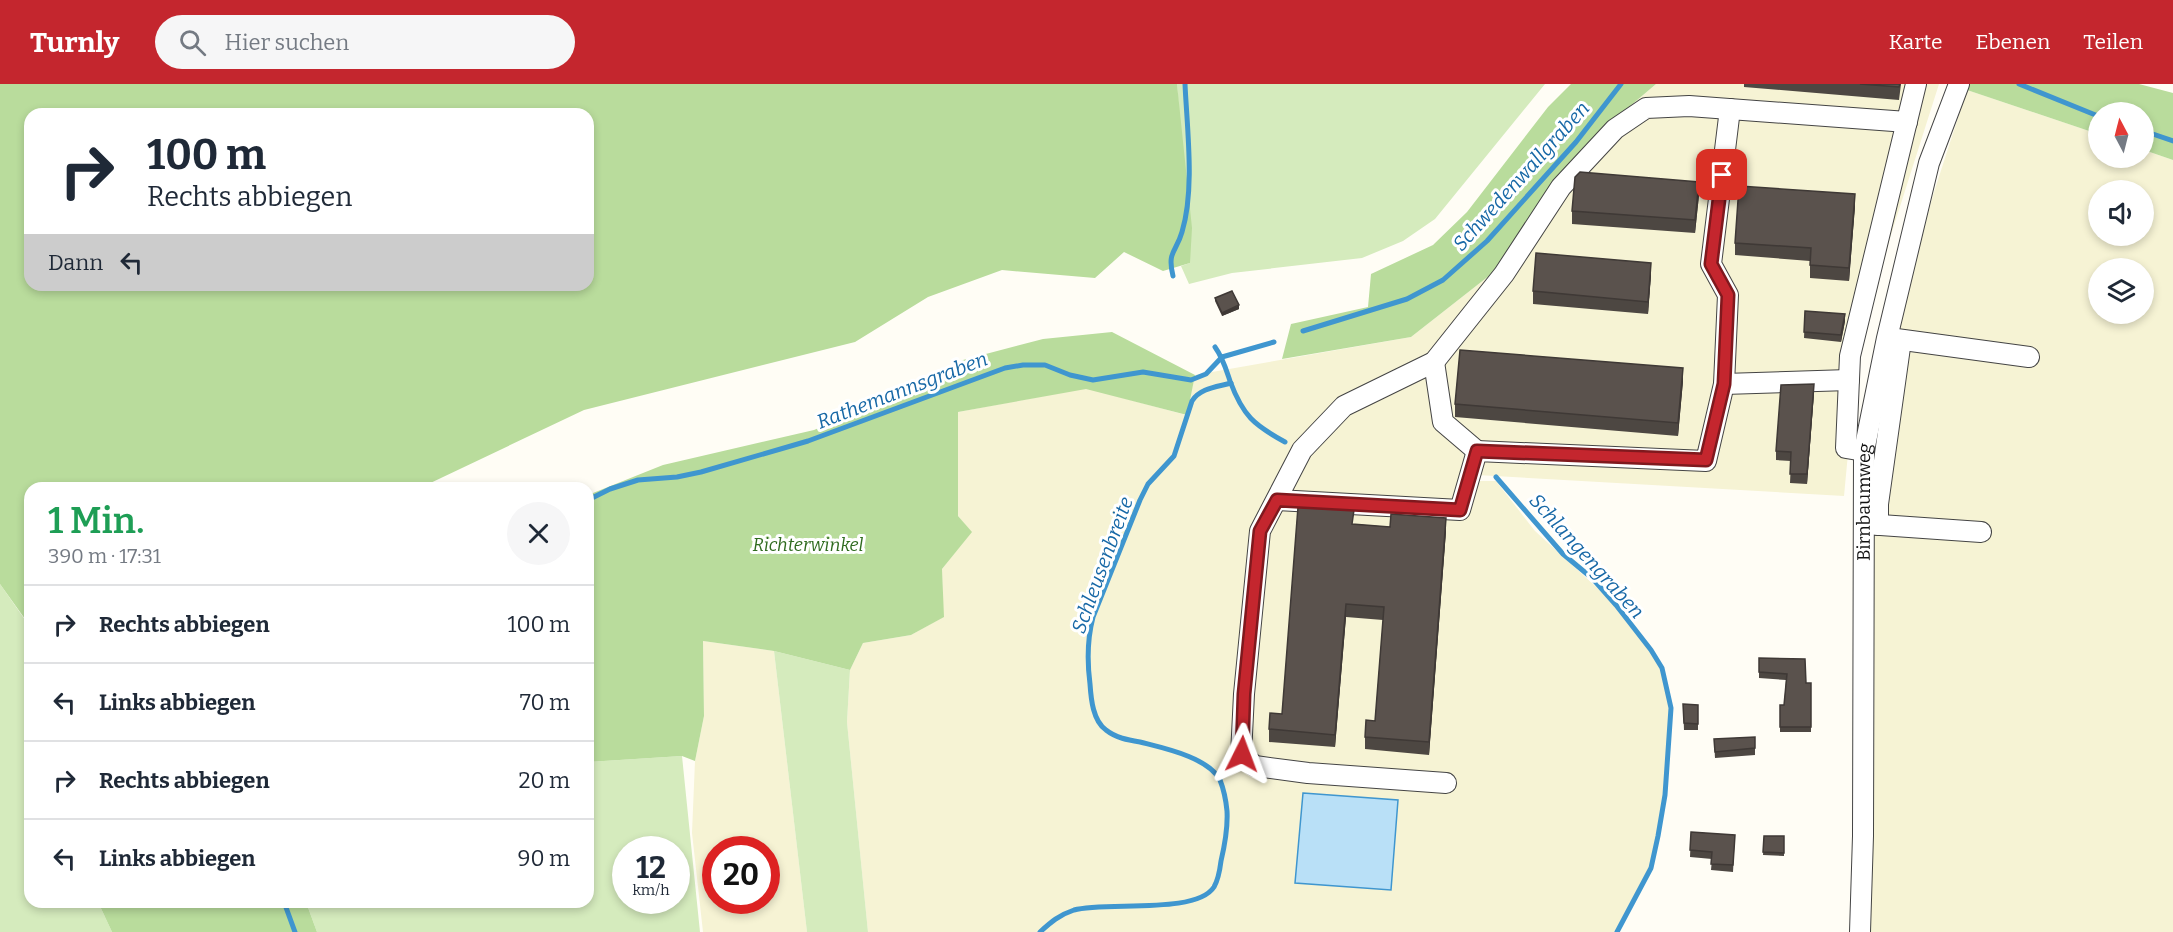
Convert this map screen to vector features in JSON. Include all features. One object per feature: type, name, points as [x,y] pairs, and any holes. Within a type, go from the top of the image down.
[{"type":"street","points":[[1864,451],[1846,448],[1850,356],[1916,84]]},
{"type":"street","name":"Birnbaumweg","points":[[1860,932],[1871,524],[1864,451],[1894,339],[1929,163],[1959,84]]},
{"type":"street","points":[[1446,783],[1308,773],[1255,766],[1242,754],[1244,694],[1260,531],[1302,450],[1344,406],[1434,362],[1504,274],[1561,187],[1615,129],[1646,108],[1689,106],[1907,122]]},
{"type":"street","points":[[1434,362],[1443,422],[1477,451],[1706,460],[1724,384],[1728,295],[1711,264],[1730,109]]},
{"type":"street","points":[[1981,532],[1871,524],[1878,504],[1894,339],[2029,357]]},
{"type":"street","points":[[1724,384],[1849,380]]},
{"type":"street","points":[[1277,500],[1460,510],[1477,451]]},
{"type":"shaded area","points":[[1656,84],[1939,84],[1890,238],[1856,369],[1844,496],[1477,475],[1476,481],[1496,481],[1535,531],[1616,605],[1662,668],[1671,708],[1665,795],[1651,868],[1617,932],[868,932],[847,722],[850,670],[863,643],[911,635],[943,617],[942,569],[971,532],[958,516],[958,412],[1086,388],[1186,415],[1195,375],[1411,337],[1513,257],[1629,107]]},
{"type":"shaded area","points":[[1967,90],[2088,131],[2088,168],[2154,168],[2154,153],[2173,160],[2173,932],[1869,932],[1873,574],[1877,443],[1906,291],[1934,192]]},
{"type":"shaded area","points":[[703,641],[774,651],[807,932],[703,932],[692,833],[695,761],[704,716]]},
{"type":"green space","points":[[0,84],[1177,84],[1192,228],[1190,263],[1163,271],[1124,252],[1095,278],[1002,270],[928,297],[855,342],[584,410],[433,482],[24,482],[24,618],[0,584]]},
{"type":"green space","points":[[1177,84],[1545,84],[1435,219],[1403,241],[1362,258],[1232,273],[1189,284],[1181,266],[1190,263]]},
{"type":"green space","points":[[1571,84],[1656,84],[1629,107],[1513,257],[1411,337],[1282,359],[1291,324],[1368,307],[1371,274],[1433,245],[1467,212],[1548,107]]},
{"type":"green space","points":[[1964,84],[2139,84],[2173,93],[2173,160],[2154,153],[2154,102],[2088,102],[2088,131],[1967,90]]},
{"type":"green space","name":"Richterwinkel","points":[[1112,332],[1195,375],[1187,415],[1086,389],[958,412],[958,516],[972,532],[942,569],[944,617],[911,635],[863,643],[850,670],[774,651],[703,641],[704,716],[695,761],[682,756],[594,762],[594,493],[663,465],[814,430],[889,399],[963,360],[1043,339]]},
{"type":"green space","points":[[0,584],[24,618],[24,908],[101,908],[112,932],[0,932]]},
{"type":"green space","points":[[774,651],[850,670],[847,722],[868,932],[807,932]]},
{"type":"green space","points":[[682,756],[700,932],[317,932],[308,908],[594,908],[594,762]]},
{"type":"green space","points":[[101,908],[308,908],[317,932],[112,932]]},
{"type":"water","points":[[1303,793],[1398,800],[1391,890],[1295,883]]},
{"type":"building","points":[[1860,84],[1900,84],[1899,87]]},
{"type":"building","points":[[1580,172],[1699,182],[1695,220],[1572,211],[1575,177]]},
{"type":"building","points":[[1739,186],[1855,194],[1849,268],[1810,265],[1811,248],[1735,243]]},
{"type":"building","points":[[1536,253],[1651,263],[1648,302],[1533,291]]},
{"type":"building","points":[[1232,291],[1239,305],[1222,313],[1215,298]]},
{"type":"building","points":[[1805,311],[1845,314],[1841,335],[1804,332]]},
{"type":"building","points":[[1460,350],[1683,368],[1678,423],[1455,404]]},
{"type":"building","points":[[1814,384],[1807,474],[1790,474],[1791,452],[1776,451],[1781,385]]},
{"type":"building","points":[[1298,507],[1354,510],[1352,524],[1390,527],[1391,514],[1446,518],[1429,742],[1365,737],[1366,720],[1375,721],[1384,607],[1346,604],[1335,735],[1269,729],[1270,713],[1282,714]]},
{"type":"building","points":[[1759,658],[1805,659],[1806,683],[1811,683],[1811,727],[1780,727],[1780,705],[1784,705],[1787,674],[1759,672]]},
{"type":"building","points":[[1683,704],[1698,705],[1698,724],[1684,723]]},
{"type":"building","points":[[1755,737],[1755,748],[1715,752],[1714,739]]},
{"type":"building","points":[[1691,832],[1735,835],[1733,865],[1711,864],[1712,852],[1690,850]]},
{"type":"building","points":[[1764,836],[1784,836],[1784,853],[1763,852]]},
{"type":"waterway","points":[[1173,276],[1171,262],[1182,232],[1188,197],[1189,159],[1185,84]]},
{"type":"waterway","name":"Schwedenwallgraben","points":[[1303,331],[1407,299],[1443,280],[1487,241],[1576,142],[1621,84]]},
{"type":"waterway","name":"Schwedenwallgraben","points":[[2019,84],[2088,112]]},
{"type":"waterway","name":"Schwedenwallgraben","points":[[2154,134],[2173,141]]},
{"type":"waterway","name":"Schwedenwallgraben","points":[[1222,357],[1274,342]]},
{"type":"waterway","name":"Schlangengraben","points":[[1215,347],[1245,411],[1257,424],[1285,442]]},
{"type":"waterway","name":"Rathemannsgraben","points":[[594,497],[638,480],[677,477],[701,472],[808,441],[1005,368],[1045,365],[1070,375],[1093,380],[1143,372],[1191,380],[1206,374],[1222,357]]},
{"type":"waterway","name":"Schleusenbreite","points":[[1040,932],[1056,919],[1074,910],[1149,906],[1189,901],[1204,896],[1217,881],[1227,824],[1226,803],[1220,780],[1206,765],[1195,759],[1118,737],[1102,726],[1095,715],[1092,703],[1088,650],[1093,617],[1140,500],[1148,484],[1174,456],[1192,401],[1204,391],[1231,383]]},
{"type":"waterway","name":"Schlangengraben","points":[[1496,477],[1563,554],[1593,579],[1616,605],[1662,668],[1671,708],[1665,795],[1651,868],[1617,932]]},
{"type":"waterway","name":"Rathemannsgraben","points":[[286,908],[295,932]]},
{"type":"route","points":[[1242,754],[1244,694],[1260,531],[1277,500],[1460,510],[1477,451],[1706,460],[1724,384],[1728,295],[1711,264],[1722,175]]}]
